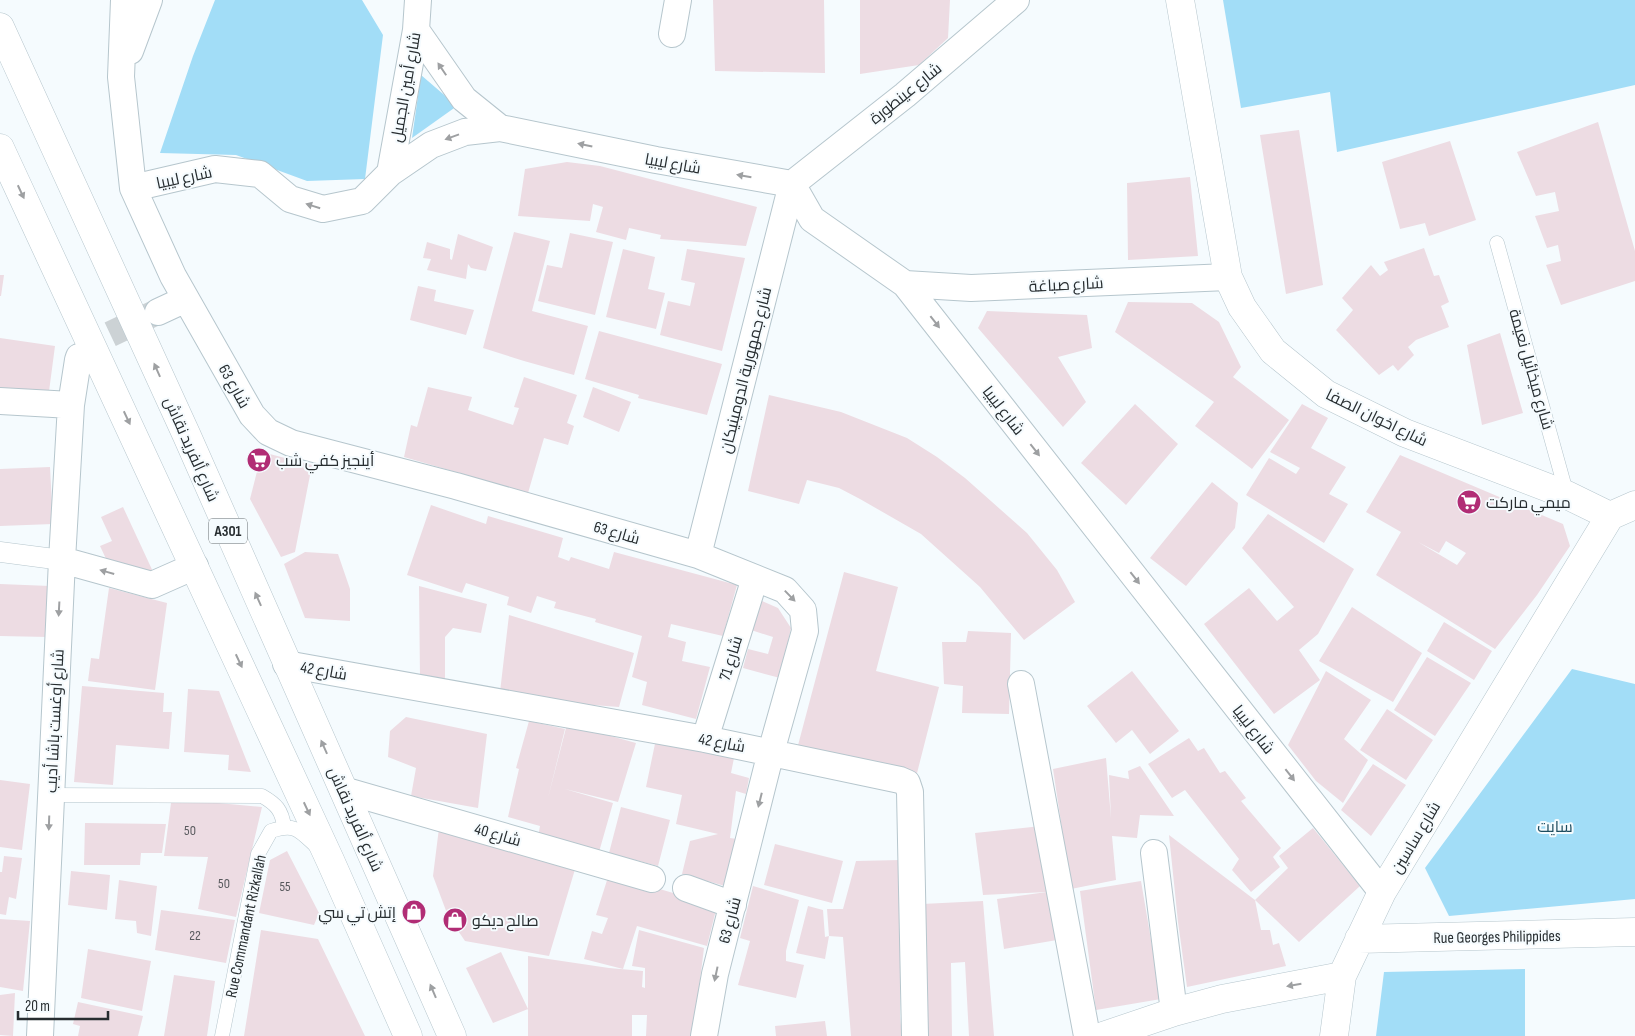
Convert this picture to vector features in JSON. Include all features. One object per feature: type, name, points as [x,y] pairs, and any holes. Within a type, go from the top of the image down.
[{"type":"main road","name":"شارع اخوان الصفا","points":[[1180,0],[1228,277],[1242,307],[1273,351],[1326,394],[1405,433],[1567,495],[1610,516]]},
{"type":"main road","name":"شارع ألفريد نقاش","points":[[0,28],[187,436],[286,664],[452,1036]]},
{"type":"main road","name":"A301","points":[[0,148],[195,566],[330,860],[408,1036]]},
{"type":"main road","points":[[1610,516],[1635,505]]},
{"type":"main road","name":"شارع ساسين","points":[[1334,1036],[1342,976],[1382,892],[1610,516]]},
{"type":"main road","name":"Rue Georges Philippides","points":[[1359,939],[1635,932]]},
{"type":"main road","points":[[1103,1036],[1174,1012],[1222,999],[1342,976]]},
{"type":"street","name":"شارع 63","points":[[124,0],[121,77],[133,188],[173,276],[252,415],[268,432],[291,443],[456,486],[698,555],[785,590],[803,610],[805,631],[715,974],[704,1036]]},
{"type":"street","points":[[121,77],[149,0]]},
{"type":"street","name":"شارع أمين الجميل","points":[[390,173],[416,30],[418,0]]},
{"type":"street","points":[[672,34],[678,0]]},
{"type":"street","name":"شارع عينطورة","points":[[792,184],[905,95],[1016,0]]},
{"type":"street","name":"شارع ليبيا","points":[[416,30],[464,99],[500,128]]},
{"type":"street","name":"شارع ليبيا","points":[[133,188],[215,169],[260,174],[290,199],[323,209],[362,202],[390,173],[431,145],[465,132],[500,128],[656,160],[792,184],[812,219],[905,284],[1382,892]]},
{"type":"street","name":"شارع جمهورية الدومينيكان","points":[[698,555],[792,184]]},
{"type":"street","name":"شارع صباغة","points":[[905,284],[971,288],[1228,277]]},
{"type":"street","points":[[158,312],[186,299]]},
{"type":"street","name":"شارع أوغست باشا أديب","points":[[40,1036],[50,795],[71,405],[80,357]]},
{"type":"street","points":[[0,401],[71,405]]},
{"type":"street","points":[[0,552],[62,560],[152,585],[195,566]]},
{"type":"street","name":"شارع 71","points":[[705,739],[755,578]]},
{"type":"street","name":"شارع 42","points":[[286,664],[705,739],[900,780],[906,783],[910,792],[915,1036]]},
{"type":"street","points":[[1021,684],[1087,1036]]},
{"type":"street","name":"شارع 40","points":[[343,790],[652,879]]},
{"type":"street","points":[[1154,853],[1174,1012]]},
{"type":"street","points":[[686,888],[733,905]]},
{"type":"lane","name":"شارع ميخائيل نعيمة","points":[[1497,243],[1567,495]]},
{"type":"lane","points":[[50,795],[262,796],[274,803],[283,816],[284,827],[298,830],[330,860]]},
{"type":"lane","name":"Rue Commandant Rizkallah","points":[[222,1036],[258,854],[271,830],[284,827]]},
{"type":"green space","points":[[215,0],[362,0],[383,35],[365,179],[307,181],[236,155],[160,153],[193,56]]},
{"type":"green space","points":[[1223,0],[1635,0],[1635,85],[1337,152],[1330,92],[1241,108]]},
{"type":"green space","points":[[421,75],[457,106],[412,138]]},
{"type":"green space","name":"سايت","points":[[1572,669],[1635,684],[1635,899],[1449,916],[1425,868]]},
{"type":"green space","points":[[1525,969],[1525,1036],[1376,1036],[1384,972]]},
{"type":"building","points":[[713,0],[824,0],[825,73],[715,71]]},
{"type":"building","points":[[860,0],[950,0],[948,38],[919,65],[860,74]]},
{"type":"building","points":[[1598,122],[1635,251],[1635,281],[1561,305],[1546,265],[1561,261],[1558,245],[1547,248],[1535,216],[1559,211],[1555,192],[1536,196],[1517,152]]},
{"type":"building","points":[[1299,130],[1323,285],[1286,294],[1260,135]]},
{"type":"building","points":[[1450,141],[1476,220],[1429,236],[1425,223],[1400,229],[1382,162]]},
{"type":"building","points":[[567,162],[600,166],[757,207],[746,246],[660,239],[661,235],[629,228],[626,240],[596,232],[603,207],[593,204],[590,221],[518,216],[525,169]]},
{"type":"building","points":[[1190,177],[1198,256],[1128,260],[1127,183]]},
{"type":"building","points":[[514,232],[550,241],[532,311],[588,326],[574,375],[483,348]]},
{"type":"building","points":[[570,233],[613,242],[595,315],[538,301],[547,265],[562,268]]},
{"type":"building","points":[[458,234],[493,247],[486,271],[471,268],[468,264],[466,279],[427,270],[431,259],[423,258],[427,242],[450,249],[450,259],[452,260]]},
{"type":"building","points":[[1424,248],[1434,276],[1439,275],[1449,302],[1441,306],[1449,327],[1416,340],[1408,347],[1414,355],[1398,371],[1393,365],[1379,375],[1336,330],[1353,310],[1342,298],[1371,265],[1380,276],[1388,270],[1384,262]]},
{"type":"building","points":[[623,249],[655,257],[648,289],[665,293],[656,329],[606,317]]},
{"type":"building","points":[[687,249],[745,258],[722,351],[660,335],[668,301],[690,306],[695,283],[681,280]]},
{"type":"building","points":[[0,275],[4,275],[1,296],[0,296]]},
{"type":"building","points":[[418,286],[436,290],[434,301],[474,310],[466,335],[410,320]]},
{"type":"building","points":[[1128,302],[1192,303],[1219,322],[1241,367],[1233,377],[1289,420],[1252,469],[1195,426],[1214,402],[1115,332]]},
{"type":"building","points":[[987,311],[1087,315],[1092,348],[1058,357],[1086,402],[1063,427],[978,328]]},
{"type":"building","points":[[599,331],[722,364],[707,415],[638,398],[639,395],[585,379]]},
{"type":"building","points":[[1500,333],[1523,413],[1482,425],[1467,345]]},
{"type":"building","points":[[0,338],[55,346],[48,399],[0,392]]},
{"type":"building","points":[[524,377],[577,395],[567,423],[574,426],[568,445],[544,438],[528,493],[404,457],[411,425],[417,427],[428,387],[472,397],[468,410],[513,425],[519,408],[514,407]]},
{"type":"building","points":[[593,387],[631,402],[619,432],[583,417]]},
{"type":"building","points":[[769,395],[841,412],[907,438],[937,457],[965,478],[1027,533],[1057,570],[1075,602],[1024,640],[980,587],[921,534],[860,499],[839,488],[807,480],[799,504],[748,491]]},
{"type":"building","points":[[1135,404],[1178,444],[1126,505],[1081,463]]},
{"type":"building","points":[[1302,404],[1328,418],[1311,448],[1346,467],[1329,494],[1348,504],[1324,543],[1246,495],[1269,458],[1296,474],[1300,468],[1270,452]]},
{"type":"building","points":[[262,452],[312,465],[295,552],[281,557],[250,499]]},
{"type":"building","points":[[1400,455],[1563,524],[1570,546],[1537,595],[1495,649],[1376,575],[1401,532],[1366,512]],"holes":[[[1446,541],[1466,553],[1457,565],[1418,542],[1439,553]]]},
{"type":"building","points":[[50,467],[53,524],[0,526],[0,469]]},
{"type":"building","points":[[1212,482],[1238,503],[1235,528],[1186,586],[1150,558]]},
{"type":"building","points":[[431,505],[486,524],[488,516],[563,538],[558,557],[569,561],[571,557],[609,569],[614,552],[737,585],[723,636],[671,624],[668,637],[686,642],[682,661],[710,667],[696,719],[642,705],[647,682],[632,677],[642,636],[595,622],[596,619],[554,608],[556,602],[537,596],[531,613],[507,605],[509,597],[466,583],[462,593],[407,575]]},
{"type":"building","points":[[123,507],[155,576],[108,563],[100,546],[112,541],[101,517]]},
{"type":"building","points":[[1268,514],[1354,569],[1318,634],[1299,650],[1320,680],[1274,714],[1204,624],[1249,588],[1277,621],[1294,607],[1242,548]]},
{"type":"building","points":[[305,552],[338,554],[350,589],[350,621],[305,618],[284,564]]},
{"type":"building","points":[[844,572],[898,587],[876,671],[939,687],[916,777],[797,749]]},
{"type":"building","points":[[0,584],[50,586],[48,637],[0,636]]},
{"type":"building","points":[[419,586],[487,604],[481,633],[453,628],[445,637],[445,681],[420,678]]},
{"type":"building","points":[[109,588],[167,603],[155,690],[88,681],[91,658],[99,659]]},
{"type":"building","points":[[760,600],[778,608],[791,628],[780,678],[743,668],[748,649],[768,654],[773,637],[751,630]]},
{"type":"building","points":[[1352,607],[1422,653],[1393,702],[1319,661]]},
{"type":"building","points":[[509,615],[634,653],[619,707],[580,704],[500,692]]},
{"type":"building","points":[[1444,622],[1492,651],[1474,680],[1427,651]]},
{"type":"building","points":[[968,631],[1011,633],[1009,714],[962,713],[963,686],[944,684],[942,642],[966,642]]},
{"type":"building","points":[[1427,657],[1471,683],[1435,736],[1394,710]]},
{"type":"building","points":[[1132,671],[1179,731],[1150,754],[1132,730],[1116,743],[1087,706]]},
{"type":"building","points":[[1326,671],[1371,700],[1344,739],[1368,760],[1343,803],[1316,781],[1288,745]]},
{"type":"building","points":[[82,686],[164,693],[163,712],[172,712],[169,749],[116,745],[113,785],[74,782]]},
{"type":"building","points":[[188,689],[219,691],[251,772],[228,770],[229,755],[184,752]]},
{"type":"building","points":[[1387,709],[1433,740],[1406,780],[1360,750]]},
{"type":"building","points":[[406,717],[487,734],[478,808],[411,796],[416,768],[388,757],[390,731]]},
{"type":"building","points":[[529,721],[565,729],[548,798],[567,724],[636,743],[618,802],[565,789],[613,803],[599,852],[538,837],[540,826],[508,817],[519,769],[516,768]]},
{"type":"building","points":[[1189,738],[1198,751],[1204,748],[1220,773],[1225,771],[1246,798],[1241,801],[1281,848],[1273,857],[1280,867],[1251,892],[1232,870],[1239,859],[1185,790],[1172,798],[1148,764]]},
{"type":"building","points":[[656,739],[734,758],[731,773],[749,778],[746,794],[736,791],[730,838],[737,839],[725,886],[682,874],[690,841],[718,834],[676,824],[682,795],[646,787]]},
{"type":"building","points":[[1106,758],[1111,818],[1109,775],[1129,779],[1128,771],[1140,766],[1174,816],[1140,815],[1137,838],[1112,836],[1116,880],[1071,889],[1053,769]]},
{"type":"building","points":[[1373,764],[1406,785],[1371,836],[1341,810]]},
{"type":"building","points":[[0,780],[30,784],[22,850],[0,847]]},
{"type":"building","points":[[171,803],[218,803],[262,807],[236,917],[198,909],[208,857],[164,856]]},
{"type":"building","points":[[621,807],[670,820],[658,866],[609,853]]},
{"type":"building","points":[[85,823],[166,824],[162,853],[141,853],[140,865],[84,865]]},
{"type":"building","points":[[1041,826],[1057,940],[1004,949],[997,899],[1047,892],[983,895],[975,833]]},
{"type":"building","points":[[439,828],[576,866],[549,956],[465,941],[448,916],[433,876]]},
{"type":"building","points":[[1313,828],[1360,886],[1299,942],[1255,900],[1288,868],[1279,856]]},
{"type":"building","points":[[1169,835],[1255,900],[1261,930],[1270,930],[1273,945],[1279,943],[1286,966],[1187,987]]},
{"type":"building","points":[[775,844],[843,861],[832,903],[764,885]]},
{"type":"building","points":[[287,851],[319,913],[314,925],[259,913],[270,860]]},
{"type":"building","points":[[4,856],[22,858],[16,899],[9,897],[6,915],[0,914],[0,872],[2,872]]},
{"type":"building","points":[[901,860],[900,1016],[902,1036],[851,1036],[843,937],[829,936],[827,909],[843,909],[856,861]]},
{"type":"building","points":[[71,871],[110,875],[107,910],[68,905]]},
{"type":"building","points":[[609,874],[717,906],[707,946],[637,926],[623,969],[584,959],[592,931],[602,934],[608,918],[596,915]]},
{"type":"building","points":[[119,880],[157,886],[151,936],[137,933],[136,921],[115,919]]},
{"type":"building","points":[[1141,881],[1161,999],[1096,1010],[1080,891]]},
{"type":"building","points":[[753,886],[799,900],[786,951],[786,961],[804,965],[796,998],[738,985],[750,941],[740,938]]},
{"type":"building","points":[[983,901],[994,1036],[969,1036],[965,962],[951,963],[952,1036],[924,1036],[922,904]]},
{"type":"building","points":[[808,906],[823,910],[825,937],[829,936],[825,959],[796,953]]},
{"type":"building","points":[[161,910],[235,920],[226,963],[155,950]]},
{"type":"building","points":[[0,919],[30,921],[23,991],[0,987]]},
{"type":"building","points":[[261,930],[318,939],[365,1036],[244,1036]]},
{"type":"building","points":[[639,930],[704,948],[691,1036],[646,1036],[647,1015],[632,1015],[632,1036],[528,1036],[528,956],[643,971],[642,987],[645,988],[645,968],[632,966]]},
{"type":"building","points":[[88,949],[151,961],[142,1011],[81,998]]},
{"type":"building","points":[[501,952],[528,1009],[493,1023],[466,968]]},
{"type":"building","points":[[174,975],[215,981],[207,1036],[164,1036]]},
{"type":"building","points":[[15,993],[13,1036],[0,1035],[0,995]]},
{"type":"building","points":[[78,1002],[143,1016],[138,1036],[78,1036],[80,1026],[73,1024]]},
{"type":"building","points":[[825,1021],[827,1036],[776,1036],[775,1026]]},
{"type":"tunnel","points":[[79,357],[98,340],[155,313]]},
{"type":"place","name":"أينجيز كفي شب","points":[[259,460]]},
{"type":"place","name":"ميمي ماركت","points":[[1469,502]]},
{"type":"place","name":"إتش تي سي","points":[[414,912]]},
{"type":"place","name":"صالح ديكو","points":[[455,920]]}]
